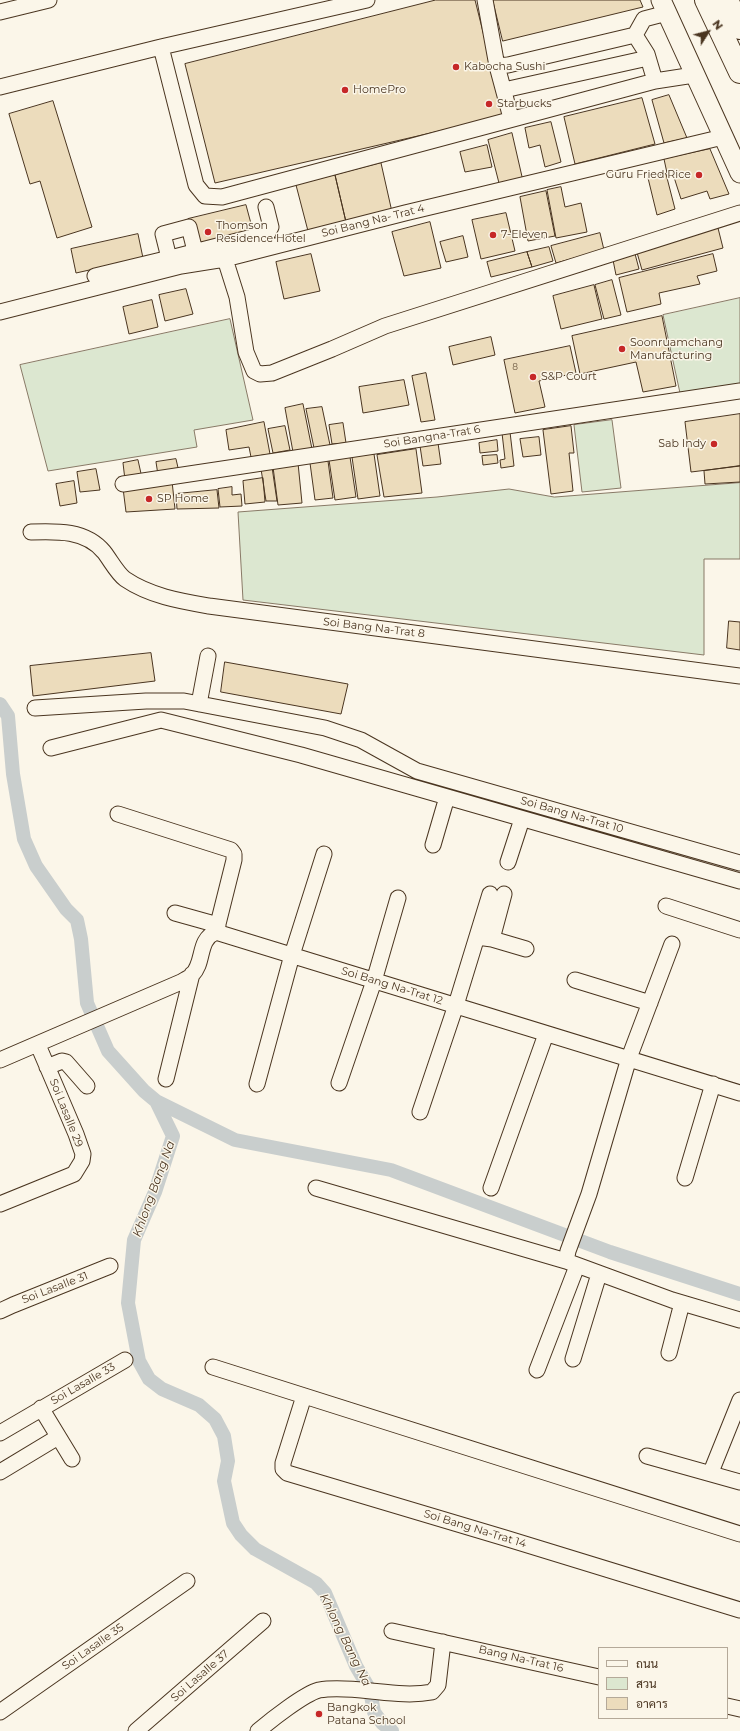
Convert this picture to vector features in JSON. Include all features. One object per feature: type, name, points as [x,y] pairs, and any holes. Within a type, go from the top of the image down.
[{"type":"highway","points":[[706,0],[739,72]]},
{"type":"highway","points":[[727,0],[740,28]]},
{"type":"main road","points":[[664,7],[740,173]]},
{"type":"street","points":[[0,12],[49,0]]},
{"type":"street","points":[[0,88],[161,47],[367,0]]},
{"type":"street","points":[[485,0],[498,66],[511,118]]},
{"type":"street","points":[[498,66],[635,35],[644,19],[664,7]]},
{"type":"street","points":[[635,35],[648,58],[655,81]]},
{"type":"street","points":[[161,47],[196,185],[205,196],[222,197],[511,118],[655,81],[694,75]]},
{"type":"street","points":[[504,90],[648,58]]},
{"type":"street","name":"Soi Bang Na- Trat 4","points":[[0,312],[176,260],[225,258],[723,136]]},
{"type":"street","points":[[95,276],[176,260],[195,251],[268,233],[271,226],[266,207]]},
{"type":"street","points":[[225,258],[236,297],[249,361],[254,371],[263,374],[272,373],[291,366],[385,326],[740,213]]},
{"type":"street","points":[[176,260],[163,234],[189,227],[195,251]]},
{"type":"street","name":"Soi Bangna-Trat 6","points":[[123,484],[740,391]]},
{"type":"street","name":"Soi Bang Na-Trat 8","points":[[31,532],[63,532],[81,536],[93,542],[103,551],[123,577],[137,586],[172,599],[209,606],[740,676]]},
{"type":"street","points":[[199,704],[208,656]]},
{"type":"street","name":"Soi Bang Na-Trat 10","points":[[35,708],[146,701],[184,701],[325,728],[361,740],[417,771],[740,863]]},
{"type":"street","points":[[51,748],[161,720],[294,753],[740,881]]},
{"type":"street","points":[[433,845],[447,797]]},
{"type":"street","points":[[118,814],[231,850],[234,854],[234,860],[217,928],[207,938],[202,947],[197,966],[192,974],[166,1079]]},
{"type":"street","points":[[508,862],[522,819]]},
{"type":"street","points":[[256,1084],[292,955],[324,854]]},
{"type":"street","points":[[420,1112],[456,1006],[477,937],[497,894],[492,939]]},
{"type":"street","points":[[339,1083],[374,981],[398,898]]},
{"type":"street","points":[[666,906],[740,930]]},
{"type":"street","name":"Soi Bang Na-Trat 12","points":[[175,912],[292,955],[740,1093]]},
{"type":"street","points":[[477,937],[492,939],[526,949]]},
{"type":"street","points":[[537,1370],[570,1260],[580,1219],[589,1194],[629,1058],[672,944]]},
{"type":"street","points":[[0,1060],[38,1045],[120,1007],[181,982],[192,974]]},
{"type":"street","points":[[575,980],[650,1003]]},
{"type":"street","points":[[491,1188],[546,1034]]},
{"type":"street","name":"Soi Lasalle 29","points":[[0,1204],[74,1174],[82,1162],[82,1154],[76,1134],[38,1045]]},
{"type":"street","points":[[47,1068],[62,1061],[66,1062],[87,1086]]},
{"type":"street","points":[[685,1178],[714,1084]]},
{"type":"street","points":[[316,1188],[570,1260],[600,1274],[682,1303],[740,1320]]},
{"type":"street","name":"Soi Lasalle 31","points":[[0,1311],[110,1266]]},
{"type":"street","points":[[573,1359],[600,1274]]},
{"type":"street","points":[[670,1353],[682,1303]]},
{"type":"street","name":"Soi Lasalle 33","points":[[0,1433],[124,1360]]},
{"type":"street","points":[[214,1367],[740,1534]]},
{"type":"street","name":"Soi Bang Na-Trat 14","points":[[304,1396],[283,1463],[283,1469],[287,1474],[505,1538],[740,1610]]},
{"type":"street","points":[[711,1472],[740,1400]]},
{"type":"street","name":"Soi Lasalle 33","points":[[41,1408],[72,1460]]},
{"type":"street","points":[[0,1472],[58,1437]]},
{"type":"street","points":[[647,1456],[711,1472],[740,1482]]},
{"type":"street","name":"Soi Lasalle 35","points":[[0,1712],[187,1581]]},
{"type":"street","name":"Soi Lasalle 37","points":[[136,1731],[264,1620]]},
{"type":"street","name":"Bang Na-Trat 16","points":[[392,1631],[598,1677]]},
{"type":"street","points":[[258,1731],[308,1695],[317,1691],[328,1689],[346,1689],[390,1693],[429,1692],[437,1688],[443,1642]]},
{"type":"street","points":[[728,1706],[740,1709]]},
{"type":"green space","points":[[740,298],[740,384],[680,393],[663,315]]},
{"type":"green space","points":[[230,319],[253,420],[194,430],[197,447],[48,471],[20,365]]},
{"type":"green space","points":[[612,420],[621,488],[582,492],[574,425]]},
{"type":"green space","points":[[740,483],[740,559],[704,559],[704,655],[243,600],[238,512],[437,497],[509,489],[554,497]]},
{"type":"building","name":"HomePro","points":[[436,0],[475,0],[504,116],[215,183],[185,64]]},
{"type":"building","points":[[493,0],[640,0],[643,7],[503,41]]},
{"type":"building","points":[[669,95],[687,138],[664,143],[652,100]]},
{"type":"building","points":[[642,98],[655,144],[575,164],[564,117]]},
{"type":"building","points":[[53,101],[92,227],[57,238],[40,181],[30,184],[9,114]]},
{"type":"building","points":[[551,122],[561,162],[545,167],[540,145],[529,148],[525,128]]},
{"type":"building","points":[[512,133],[523,181],[500,187],[488,140]]},
{"type":"building","points":[[487,145],[492,167],[465,172],[460,152]]},
{"type":"building","points":[[710,149],[729,194],[710,199],[707,191],[681,199],[672,171],[667,173],[664,159]]},
{"type":"building","points":[[381,163],[392,212],[346,222],[335,175]]},
{"type":"building","points":[[666,174],[675,209],[657,215],[648,178]]},
{"type":"building","points":[[335,175],[346,222],[308,231],[296,185]]},
{"type":"building","points":[[561,187],[565,207],[581,203],[587,232],[556,238],[547,190]]},
{"type":"building","points":[[546,191],[555,236],[528,241],[520,197]]},
{"type":"building","points":[[246,205],[253,231],[194,245],[188,219]]},
{"type":"building","name":"7-Eleven","points":[[506,213],[515,251],[481,259],[472,220]]},
{"type":"building","points":[[430,222],[441,268],[404,276],[392,232]]},
{"type":"building","points":[[718,228],[723,248],[642,270],[636,249]]},
{"type":"building","points":[[600,233],[604,250],[556,263],[551,246]]},
{"type":"building","points":[[138,234],[143,258],[76,273],[71,249]]},
{"type":"building","points":[[463,236],[468,257],[446,262],[440,242]]},
{"type":"building","points":[[549,247],[553,261],[532,267],[527,252]]},
{"type":"building","points":[[634,250],[639,269],[616,275],[612,255]]},
{"type":"building","points":[[527,252],[532,267],[491,277],[487,262]]},
{"type":"building","points":[[311,254],[320,291],[284,299],[276,262]]},
{"type":"building","points":[[713,254],[717,271],[697,276],[700,284],[659,293],[661,304],[627,312],[619,278]]},
{"type":"building","points":[[612,280],[621,315],[604,319],[595,285]]},
{"type":"building","points":[[594,285],[602,319],[561,329],[553,296]]},
{"type":"building","points":[[186,289],[193,314],[165,321],[159,295]]},
{"type":"building","points":[[152,300],[158,327],[129,334],[123,307]]},
{"type":"building","name":"Soonruamchang Manufacturing","points":[[662,316],[676,386],[643,392],[636,362],[580,374],[572,336]]},
{"type":"building","points":[[491,337],[495,355],[453,365],[449,347]]},
{"type":"building","name":"S&P Court","points":[[570,346],[576,373],[539,381],[545,407],[515,413],[504,360]]},
{"type":"building","points":[[426,373],[435,420],[421,422],[412,376]]},
{"type":"building","points":[[404,380],[409,405],[363,413],[359,387]]},
{"type":"building","points":[[303,404],[312,449],[293,452],[285,408]]},
{"type":"building","points":[[322,407],[330,445],[314,448],[306,409]]},
{"type":"building","name":"Sab Indy","points":[[740,414],[740,466],[691,472],[685,422]]},
{"type":"building","points":[[264,422],[270,454],[251,457],[249,447],[229,450],[226,430]]},
{"type":"building","points":[[343,423],[346,443],[332,444],[329,425]]},
{"type":"building","points":[[285,426],[290,450],[273,453],[268,429]]},
{"type":"building","points":[[571,426],[574,453],[569,453],[573,491],[551,494],[543,430]]},
{"type":"building","points":[[510,432],[514,466],[501,468],[500,460],[505,459],[502,433]]},
{"type":"building","points":[[539,437],[541,455],[523,457],[520,439]]},
{"type":"building","points":[[497,440],[498,451],[480,453],[479,443]]},
{"type":"building","points":[[438,443],[441,464],[423,466],[420,446]]},
{"type":"building","points":[[416,449],[422,493],[384,497],[377,455]]},
{"type":"building","points":[[374,454],[380,496],[358,499],[352,457]]},
{"type":"building","points":[[497,455],[498,463],[483,465],[482,456]]},
{"type":"building","points":[[350,457],[356,497],[335,500],[329,460]]},
{"type":"building","points":[[176,459],[179,472],[158,475],[156,462]]},
{"type":"building","points":[[138,460],[142,478],[125,480],[123,463]]},
{"type":"building","points":[[328,461],[333,498],[315,500],[310,463]]},
{"type":"building","points":[[298,463],[302,503],[278,505],[273,467]]},
{"type":"building","name":"Sab Indy","points":[[740,466],[740,482],[705,484],[704,471]]},
{"type":"building","points":[[272,467],[277,501],[266,501],[261,469]]},
{"type":"building","points":[[96,469],[100,490],[80,492],[77,472]]},
{"type":"building","points":[[263,478],[265,502],[245,504],[243,481]]},
{"type":"building","points":[[74,481],[77,503],[60,506],[56,484]]},
{"type":"building","name":"SP Home","points":[[172,481],[175,509],[126,512],[123,488]]},
{"type":"building","points":[[232,487],[232,495],[241,494],[242,506],[220,507],[218,489]]},
{"type":"building","points":[[217,490],[219,508],[177,509],[176,494]]},
{"type":"building","points":[[729,621],[740,622],[740,650],[727,648]]},
{"type":"building","points":[[151,653],[155,681],[33,696],[30,666]]},
{"type":"building","points":[[225,662],[348,684],[341,714],[221,692]]},
{"type":"waterway","name":"Khlong Bang Na","points":[[0,704],[8,716],[13,774],[24,839],[36,866],[66,909],[77,920],[81,939],[87,1003],[108,1051],[144,1091],[156,1101],[173,1136],[155,1192],[134,1240],[128,1303],[139,1361],[149,1379],[162,1389],[199,1405],[215,1419],[224,1436],[228,1461],[224,1481],[233,1523],[241,1535],[255,1549],[316,1583],[325,1593],[356,1666],[370,1690],[374,1712],[382,1723],[392,1731]]},
{"type":"waterway","points":[[156,1101],[235,1140],[391,1170],[610,1252],[740,1294]]},
{"type":"place","name":"Kabocha Sushi","points":[[456,67]]},
{"type":"place","name":"HomePro","points":[[345,90]]},
{"type":"place","name":"Starbucks","points":[[489,104]]},
{"type":"place","name":"Guru Fried Rice","points":[[699,175]]},
{"type":"place","name":"Thomson Residence Hotel","points":[[208,232]]},
{"type":"place","name":"7-Eleven","points":[[493,235]]},
{"type":"place","name":"Soonruamchang Manufacturing","points":[[622,349]]},
{"type":"place","name":"S&P Court","points":[[533,377]]},
{"type":"place","name":"Sab Indy","points":[[714,444]]},
{"type":"place","name":"SP Home","points":[[149,499]]},
{"type":"place","name":"Bangkok Patana School","points":[[319,1714]]}]
